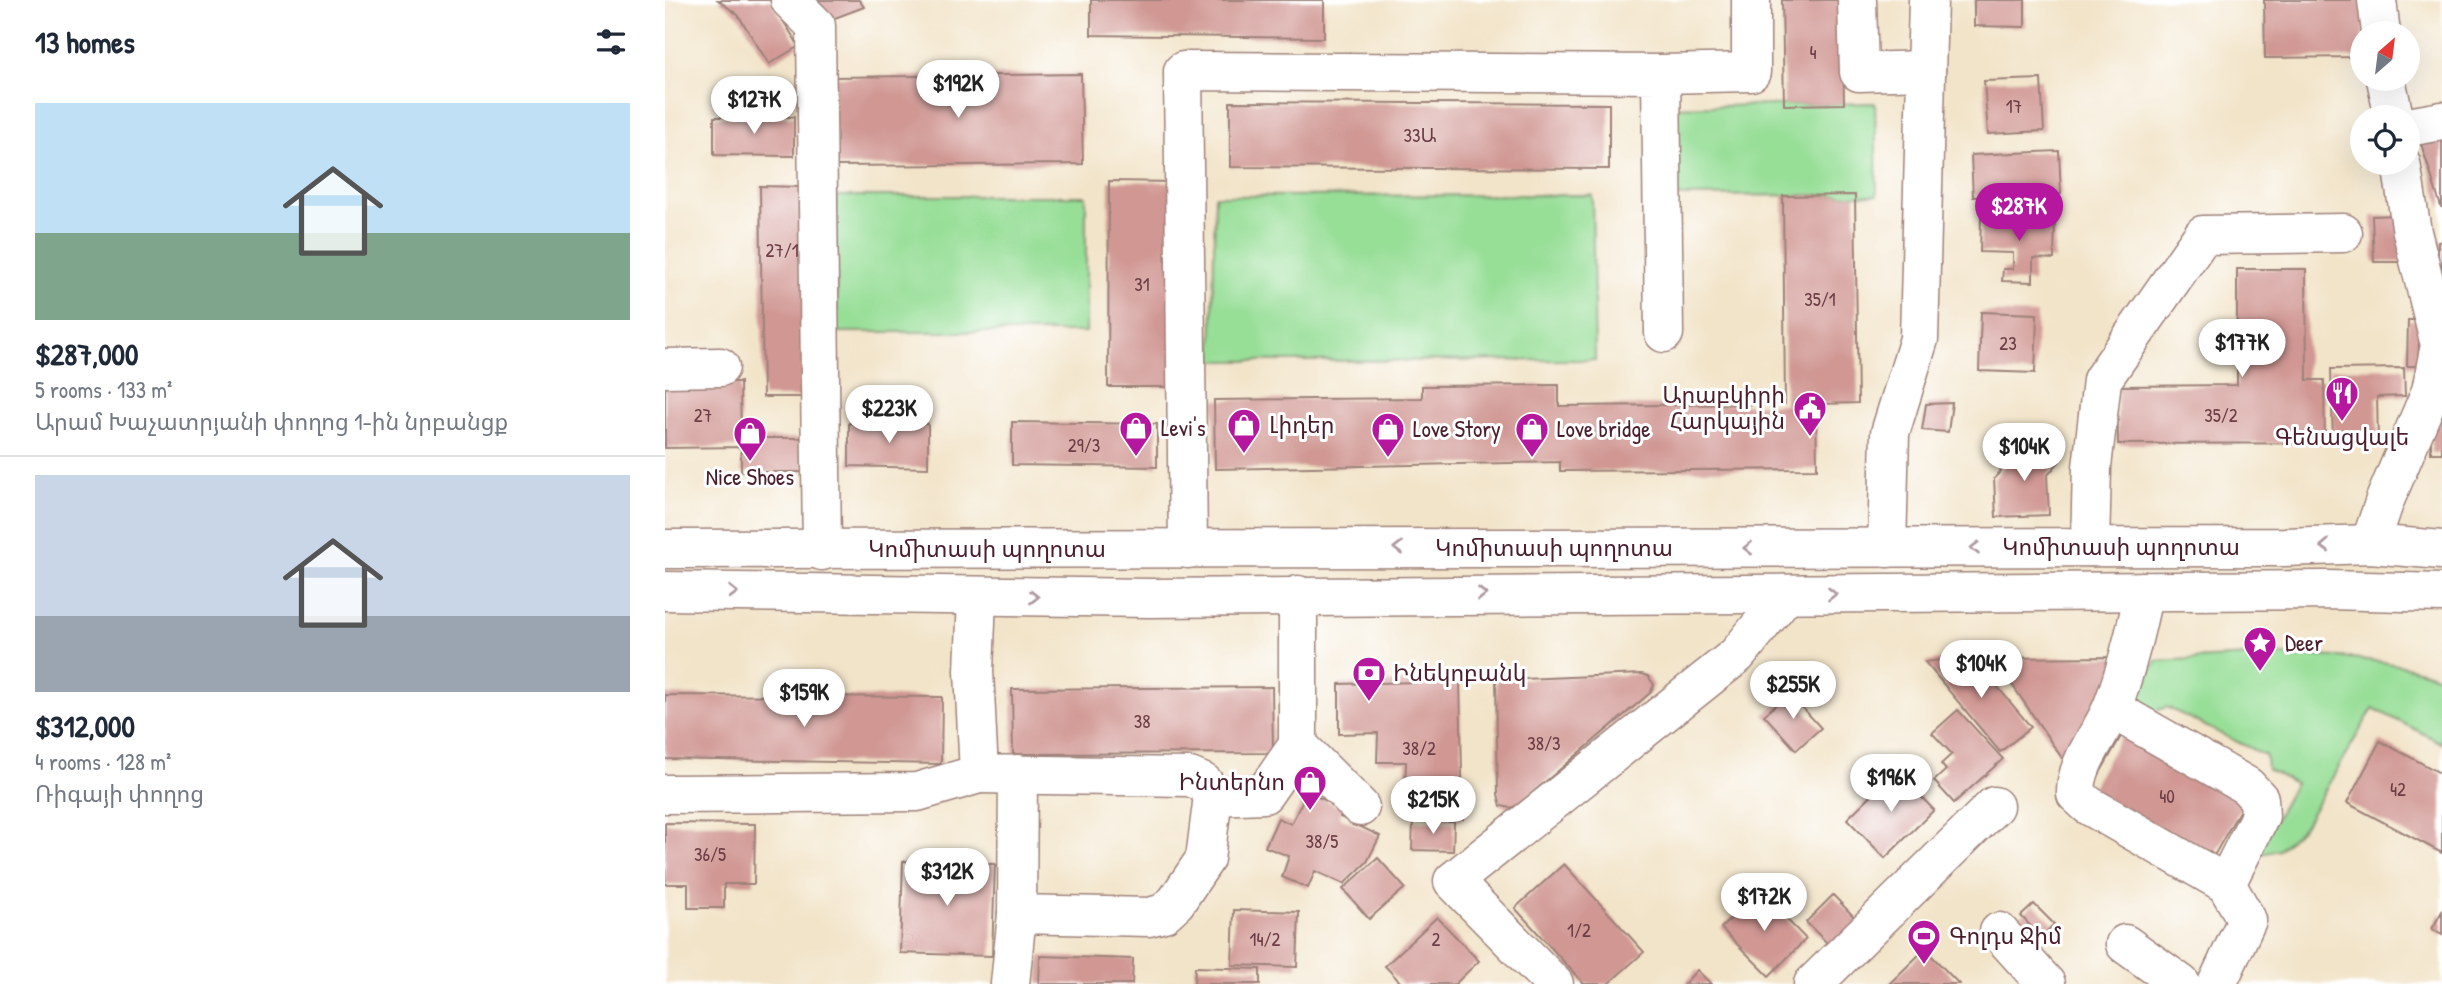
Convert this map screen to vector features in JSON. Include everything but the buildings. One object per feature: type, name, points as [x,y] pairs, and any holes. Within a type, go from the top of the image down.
[{"type":"main road","points":[[790,0],[816,26],[822,551]]},
{"type":"main road","points":[[1188,549],[1183,71],[1661,74],[1751,72],[1751,0]]},
{"type":"main road","points":[[1857,0],[1860,72],[1926,70]]},
{"type":"main road","points":[[1887,548],[1890,433],[1919,340],[1928,0]]},
{"type":"main road","points":[[2377,0],[2380,21]]},
{"type":"main road","points":[[1661,74],[1664,333]]},
{"type":"main road","points":[[2420,125],[2442,121]]},
{"type":"main road","points":[[2370,544],[2385,500],[2437,391],[2439,327],[2427,229],[2407,175]]},
{"type":"main road","points":[[2091,547],[2092,467],[2102,380],[2203,235],[2343,233]]},
{"type":"main road","points":[[665,368],[720,367]]},
{"type":"main road","name":"Կոմիտասի պողոտա","points":[[665,549],[822,551],[1887,548],[2370,544],[2442,550]]},
{"type":"main road","name":"Կոմիտասի պողոտա","points":[[665,591],[977,597],[2144,591],[2442,593]]},
{"type":"main road","points":[[2144,591],[2132,646],[2112,709],[2075,778],[2076,793],[2088,805],[2226,884],[2246,920],[2217,984]]},
{"type":"main road","points":[[1554,984],[1453,881],[1737,655],[1786,594]]},
{"type":"main road","points":[[1213,796],[1264,794],[1298,745],[1297,595]]},
{"type":"main road","points":[[977,597],[974,671],[979,774]]},
{"type":"main road","points":[[2112,709],[2247,786],[2259,799],[2260,816],[2226,884]]},
{"type":"main road","points":[[1298,745],[1360,807]]},
{"type":"main road","points":[[665,794],[917,792],[979,774],[1190,777],[1205,783],[1213,796],[1205,859],[1176,902],[1164,913],[1149,916],[1017,914]]},
{"type":"main road","points":[[1010,984],[1017,914],[1019,774]]},
{"type":"main road","points":[[1813,984],[1994,806]]},
{"type":"main road","points":[[1999,932],[2046,984]]},
{"type":"main road","points":[[2125,944],[2181,984]]},
{"type":"green space","points":[[1875,103],[1877,195],[1663,196],[1661,107]]},
{"type":"green space","points":[[1592,195],[1595,360],[1212,361],[1215,196]]},
{"type":"green space","points":[[836,196],[1086,196],[1086,332],[837,332]]},
{"type":"green space","points":[[2268,655],[2378,661],[2442,678],[2442,743],[2373,708],[2304,826],[2279,850],[2256,855],[2295,783],[2267,769],[2266,756],[2167,707],[2155,711],[2137,701],[2156,661]]},
{"type":"place","name":"Գենացվալե","points":[[2342,423]]},
{"type":"place","name":"Արաբկիրի Հարկային","points":[[1810,438]]},
{"type":"place","name":"Լիդեր","points":[[1244,455]]},
{"type":"place","name":"Levi's","points":[[1136,458]]},
{"type":"place","name":"Love Story","points":[[1388,459]]},
{"type":"place","name":"Love bridge","points":[[1532,459]]},
{"type":"place","name":"Nice Shoes","points":[[750,463]]},
{"type":"place","name":"Deer","points":[[2260,673]]},
{"type":"place","name":"Ինեկոբանկ","points":[[1369,703]]},
{"type":"place","name":"Ինտերնո","points":[[1310,812]]},
{"type":"place","name":"Գոլդս Ջիմ","points":[[1924,966]]}]
